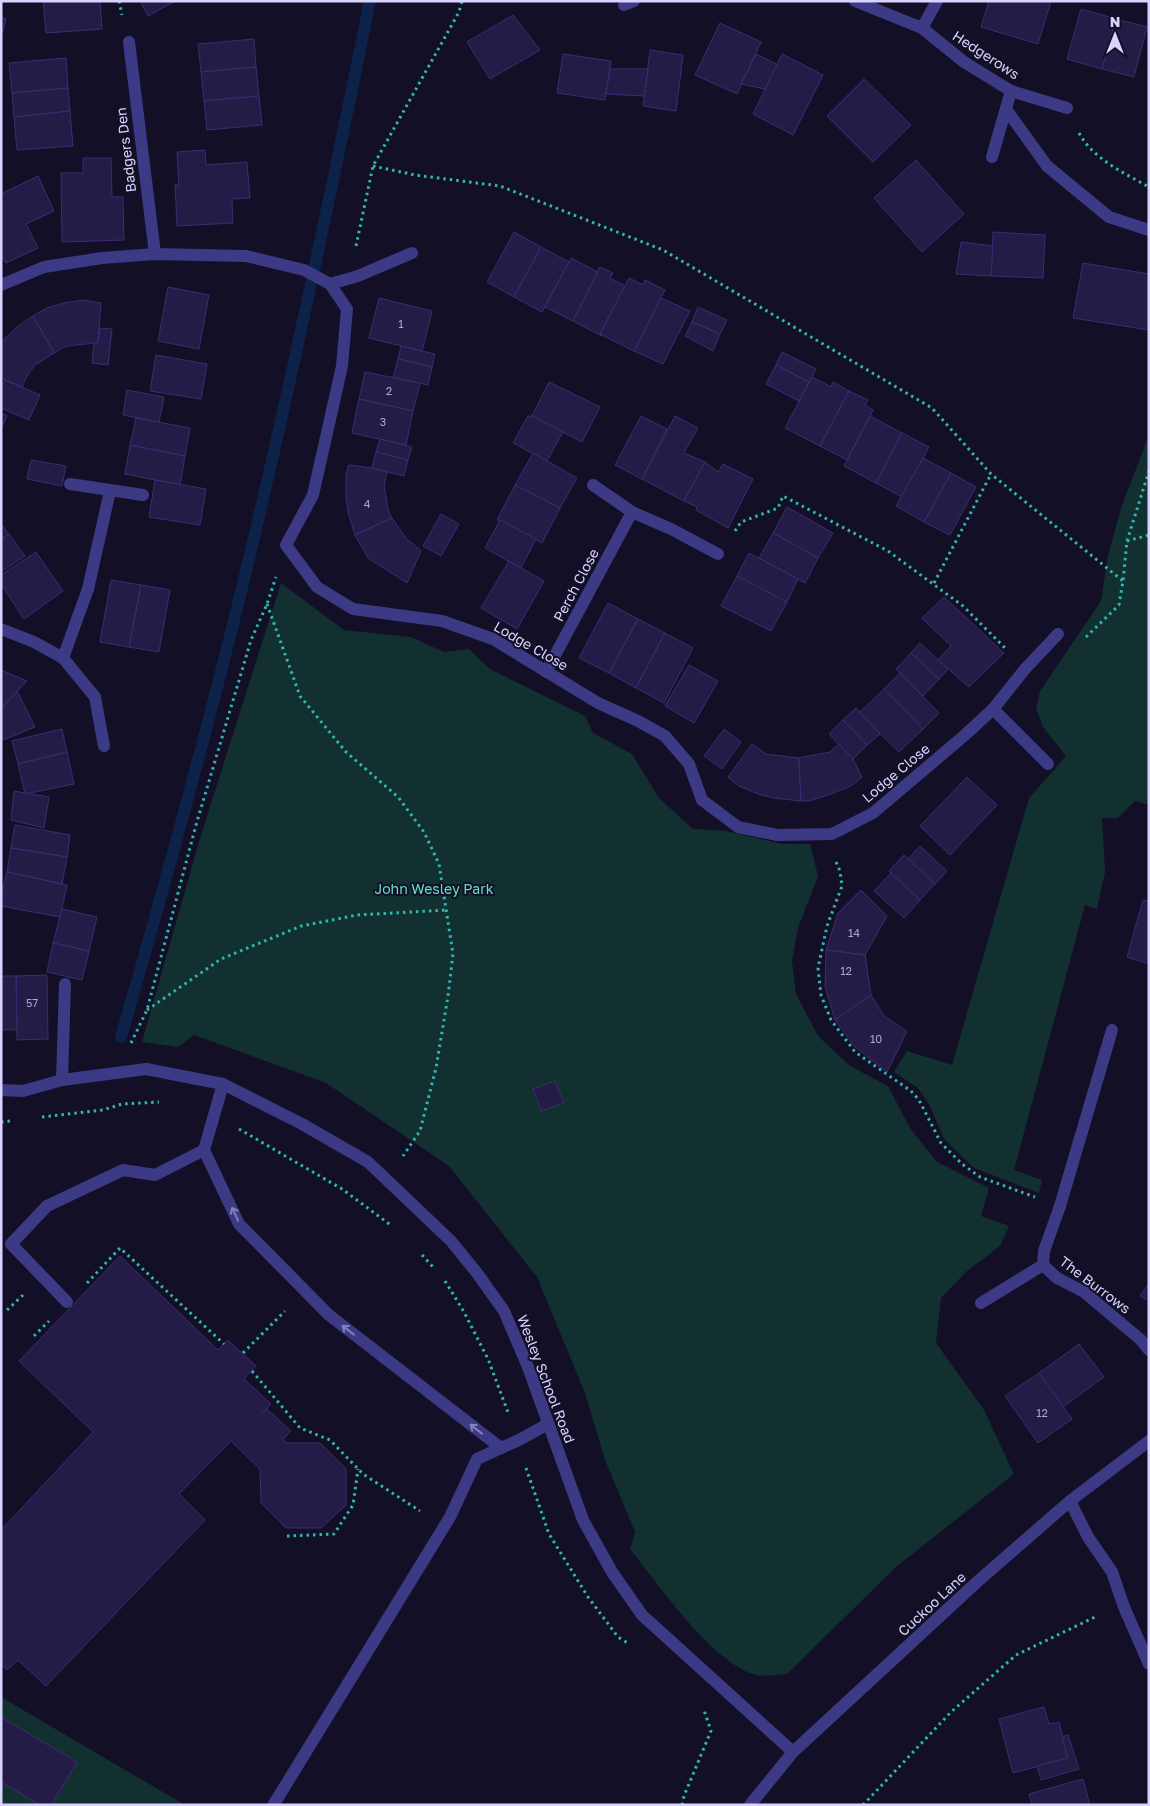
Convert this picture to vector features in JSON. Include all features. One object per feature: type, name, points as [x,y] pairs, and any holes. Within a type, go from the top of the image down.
[{"type":"street","name":"Hedgerows","points":[[855,1],[922,28],[964,62],[1011,91],[1068,108]]},
{"type":"street","points":[[922,28],[937,1]]},
{"type":"street","name":"Badgers Den","points":[[129,42],[155,254]]},
{"type":"street","points":[[992,157],[1011,91]]},
{"type":"street","points":[[1006,109],[1047,166],[1109,217],[1149,230]]},
{"type":"street","points":[[330,284],[358,276],[412,253]]},
{"type":"street","points":[[1,285],[44,267],[102,258],[155,254]]},
{"type":"street","name":"Lodge Close","points":[[155,254],[246,256],[304,270],[330,284],[347,309],[342,366],[313,495],[286,546],[317,587],[353,609],[442,621],[493,639],[598,703],[638,721],[665,736],[689,764],[702,800],[738,827],[777,835],[832,834],[872,813],[993,709],[1025,669],[1058,634]]},
{"type":"street","points":[[70,484],[143,495]]},
{"type":"street","points":[[593,485],[632,512],[671,529],[718,554]]},
{"type":"street","points":[[63,658],[88,589],[110,491]]},
{"type":"street","name":"Perch Close","points":[[546,672],[632,512]]},
{"type":"street","points":[[1,629],[34,642],[63,658],[96,697],[104,746]]},
{"type":"street","points":[[993,709],[1048,764]]},
{"type":"street","points":[[62,1080],[65,984]]},
{"type":"street","name":"The Burrows","points":[[1112,1030],[1060,1206],[1044,1251],[1043,1264],[1057,1278],[1084,1292],[1142,1340],[1149,1350]]},
{"type":"street","name":"Wesley School Road","points":[[1,1090],[23,1091],[62,1080],[146,1069],[223,1084],[310,1129],[368,1162],[451,1241],[504,1311],[528,1367],[583,1520],[612,1572],[642,1615],[793,1752]]},
{"type":"street","points":[[223,1084],[204,1150],[239,1224],[329,1315],[501,1448]]},
{"type":"street","points":[[67,1302],[11,1244],[47,1206],[123,1170],[155,1174],[204,1150]]},
{"type":"street","name":"The Burrows","points":[[982,1303],[1043,1264]]},
{"type":"street","points":[[274,1804],[446,1522],[477,1459],[519,1440],[548,1424]]},
{"type":"street","name":"Cuckoo Lane","points":[[750,1805],[793,1752],[977,1582],[1070,1501],[1149,1441]]},
{"type":"street","points":[[1070,1501],[1088,1537],[1112,1572],[1124,1608],[1149,1664]]},
{"type":"path","points":[[358,276],[341,260],[356,250],[373,166],[459,12],[462,1]]},
{"type":"path","points":[[1068,108],[1081,136],[1088,145],[1112,167],[1149,187]]},
{"type":"path","points":[[373,166],[415,175],[500,186],[663,250],[932,408],[991,474],[1123,581]]},
{"type":"path","points":[[1058,634],[1082,641],[1119,605],[1127,541],[1149,471]]},
{"type":"path","points":[[934,583],[991,474]]},
{"type":"path","points":[[718,554],[741,522],[778,508],[783,496],[888,551],[934,583],[963,606],[1025,669]]},
{"type":"path","points":[[1127,541],[1149,535]]},
{"type":"path","points":[[128,1048],[147,1010],[196,825],[251,640],[266,604],[300,696],[346,752],[398,797],[424,832],[439,864],[447,910],[453,954],[448,996],[436,1068],[420,1131],[386,1179],[363,1204]]},
{"type":"path","points":[[832,834],[842,886],[827,926],[818,968],[822,995],[831,1020],[855,1052],[911,1091],[919,1100],[942,1143],[962,1164],[980,1177],[1060,1206]]},
{"type":"path","points":[[147,1010],[221,959],[301,926],[357,916],[447,910]]},
{"type":"path","points":[[34,1336],[120,1248],[224,1344]]},
{"type":"path","points":[[243,1353],[305,1291]]},
{"type":"path","points":[[252,1371],[300,1428],[330,1440],[358,1469],[427,1516],[446,1522]]},
{"type":"path","points":[[287,1536],[334,1534],[353,1505],[358,1469]]},
{"type":"path","points":[[863,1805],[951,1712],[1016,1656],[1097,1616]]},
{"type":"path","points":[[682,1805],[711,1731]]},
{"type":"green space","points":[[1149,435],[1149,805],[1135,801],[1118,818],[1102,818],[1105,872],[1097,909],[1085,905],[1014,1170],[1042,1180],[1039,1193],[974,1168],[944,1139],[930,1106],[918,1088],[894,1072],[907,1051],[952,1065],[1029,798],[1066,756],[1043,727],[1036,708],[1040,691],[1101,601],[1108,556],[1121,508]]},
{"type":"green space","name":"John Wesley Park","points":[[281,583],[344,630],[411,637],[444,652],[469,649],[490,669],[585,716],[593,733],[632,754],[659,798],[693,829],[726,831],[782,844],[810,844],[818,876],[798,928],[792,961],[796,994],[818,1036],[850,1066],[888,1086],[910,1128],[937,1162],[989,1188],[981,1216],[1009,1226],[1000,1246],[967,1271],[941,1298],[936,1343],[984,1410],[1014,1474],[897,1566],[787,1674],[765,1676],[753,1674],[720,1654],[686,1620],[630,1549],[635,1532],[605,1460],[585,1393],[537,1277],[449,1166],[326,1083],[194,1035],[178,1047],[142,1042],[201,835]]},
{"type":"green space","points":[[1,1697],[185,1805],[1,1805]]},
{"type":"building","points":[[43,1],[100,1],[102,29],[46,33]]},
{"type":"building","points":[[140,1],[175,1],[148,16]]},
{"type":"building","points":[[989,1],[1051,1],[1038,44],[981,27]]},
{"type":"building","points":[[1081,9],[1116,19],[1102,69],[1067,59]]},
{"type":"building","points":[[513,15],[540,50],[490,79],[467,42]]},
{"type":"building","points":[[1,17],[6,19],[1,38]]},
{"type":"building","points":[[1116,19],[1147,27],[1134,77],[1102,69]]},
{"type":"building","points":[[720,23],[761,42],[737,94],[695,75]]},
{"type":"building","points":[[254,39],[256,67],[201,72],[198,44]]},
{"type":"building","points":[[650,50],[683,55],[676,111],[643,106]]},
{"type":"building","points":[[563,54],[611,61],[605,100],[557,93]]},
{"type":"building","points":[[756,54],[778,65],[765,89],[741,84]]},
{"type":"building","points":[[782,54],[823,75],[793,135],[753,114]]},
{"type":"building","points":[[66,58],[68,88],[12,93],[9,63]]},
{"type":"building","points":[[256,67],[259,96],[204,101],[201,72]]},
{"type":"building","points":[[610,69],[648,69],[644,96],[606,94]]},
{"type":"building","points":[[864,79],[911,125],[873,162],[827,116]]},
{"type":"building","points":[[68,88],[70,111],[14,117],[12,93]]},
{"type":"building","points":[[259,96],[262,125],[207,130],[204,101]]},
{"type":"building","points":[[70,111],[73,146],[17,150],[14,117]]},
{"type":"building","points":[[205,150],[206,165],[247,162],[250,198],[232,199],[233,223],[177,226],[175,184],[179,186],[177,152]]},
{"type":"building","points":[[83,158],[111,158],[112,197],[123,197],[124,240],[62,242],[61,173],[83,173]]},
{"type":"building","points":[[916,160],[964,214],[922,252],[874,198]]},
{"type":"building","points":[[38,176],[54,211],[26,224],[38,248],[6,263],[1,254],[1,194]]},
{"type":"building","points":[[514,232],[541,247],[514,297],[487,282]]},
{"type":"building","points":[[993,232],[1045,235],[1043,278],[991,276]]},
{"type":"building","points":[[961,242],[993,246],[991,276],[956,274]]},
{"type":"building","points":[[541,247],[569,262],[542,312],[514,297]]},
{"type":"building","points":[[571,258],[598,272],[573,321],[545,307]]},
{"type":"building","points":[[1083,263],[1149,274],[1149,330],[1073,318]]},
{"type":"building","points":[[600,267],[613,273],[610,278],[625,286],[600,334],[602,336],[573,321]]},
{"type":"building","points":[[629,278],[643,285],[645,280],[665,290],[634,351],[600,334]]},
{"type":"building","points":[[168,287],[209,295],[199,349],[158,341]]},
{"type":"building","points":[[379,298],[432,311],[422,351],[369,338]]},
{"type":"building","points":[[661,298],[690,311],[663,364],[634,351]]},
{"type":"building","points":[[83,300],[101,303],[98,343],[64,347],[54,353],[33,316],[47,308]]},
{"type":"building","points":[[698,307],[727,320],[720,334],[692,322]]},
{"type":"building","points":[[33,316],[54,353],[35,365],[22,387],[1,378],[1,342],[18,326]]},
{"type":"building","points":[[692,322],[720,334],[713,351],[685,336]]},
{"type":"building","points":[[100,328],[112,329],[108,365],[92,363],[94,342],[98,343]]},
{"type":"building","points":[[401,346],[435,354],[432,367],[398,359]]},
{"type":"building","points":[[782,352],[816,369],[809,382],[776,365]]},
{"type":"building","points":[[156,355],[207,364],[201,399],[150,391]]},
{"type":"building","points":[[398,359],[432,367],[428,385],[393,378]]},
{"type":"building","points":[[776,365],[809,382],[799,401],[766,384]]},
{"type":"building","points":[[365,372],[420,383],[413,411],[359,399]]},
{"type":"building","points":[[812,377],[831,387],[833,382],[849,391],[820,446],[785,428]]},
{"type":"building","points":[[5,380],[40,395],[29,420],[1,408],[1,387]]},
{"type":"building","points":[[549,382],[600,407],[582,442],[532,416]]},
{"type":"building","points":[[127,390],[164,397],[159,422],[123,415]]},
{"type":"building","points":[[849,391],[868,400],[865,405],[873,410],[847,460],[820,446]]},
{"type":"building","points":[[359,399],[413,411],[406,445],[352,433]]},
{"type":"building","points":[[1,413],[7,416],[1,429]]},
{"type":"building","points":[[528,416],[532,416],[563,432],[547,461],[513,443]]},
{"type":"building","points":[[641,416],[667,429],[642,479],[615,465]]},
{"type":"building","points":[[675,416],[698,428],[684,453],[705,462],[684,501],[642,479]]},
{"type":"building","points":[[870,416],[902,433],[876,483],[844,466]]},
{"type":"building","points":[[136,418],[190,428],[185,456],[130,445]]},
{"type":"building","points":[[902,433],[929,447],[902,497],[876,483]]},
{"type":"building","points":[[380,439],[412,447],[408,460],[376,452]]},
{"type":"building","points":[[130,445],[185,456],[180,485],[125,474]]},
{"type":"building","points":[[376,452],[408,460],[404,476],[372,468]]},
{"type":"building","points":[[533,453],[577,478],[560,508],[515,485]]},
{"type":"building","points":[[923,458],[951,473],[924,522],[896,506]]},
{"type":"building","points":[[31,460],[66,466],[62,486],[27,479]]},
{"type":"building","points":[[705,462],[718,472],[723,464],[753,479],[728,528],[696,510],[697,507],[684,501]]},
{"type":"building","points":[[349,465],[387,472],[384,485],[388,510],[392,518],[355,535],[348,512],[346,497],[346,474]]},
{"type":"building","points":[[951,473],[976,487],[950,535],[924,522]]},
{"type":"building","points":[[155,480],[206,489],[200,525],[149,517]]},
{"type":"building","points":[[515,485],[560,508],[542,543],[497,520]]},
{"type":"building","points":[[787,507],[833,533],[818,558],[773,533]]},
{"type":"building","points":[[441,514],[459,524],[441,556],[423,546]]},
{"type":"building","points":[[392,518],[406,538],[421,551],[407,583],[368,558],[355,535]]},
{"type":"building","points":[[500,520],[536,539],[521,568],[485,548]]},
{"type":"building","points":[[1,524],[9,534],[1,540]]},
{"type":"building","points":[[773,533],[818,558],[805,583],[759,558]]},
{"type":"building","points":[[9,534],[25,556],[1,572],[1,540]]},
{"type":"building","points":[[36,552],[63,591],[24,619],[1,584],[1,575]]},
{"type":"building","points":[[749,553],[798,579],[787,602],[737,576]]},
{"type":"building","points":[[509,561],[544,581],[517,629],[481,608]]},
{"type":"building","points":[[737,576],[787,602],[771,631],[721,606]]},
{"type":"building","points":[[111,580],[141,585],[129,647],[100,642]]},
{"type":"building","points":[[141,585],[170,590],[159,652],[129,647]]},
{"type":"building","points":[[944,597],[1004,653],[969,687],[938,660],[951,646],[922,618]]},
{"type":"building","points":[[608,603],[638,619],[609,673],[579,658]]},
{"type":"building","points":[[638,619],[665,633],[636,688],[609,673]]},
{"type":"building","points":[[665,633],[693,648],[664,703],[636,688]]},
{"type":"building","points":[[920,643],[948,669],[939,679],[911,653]]},
{"type":"building","points":[[911,653],[939,679],[923,696],[896,669]]},
{"type":"building","points":[[689,665],[718,681],[694,723],[665,706]]},
{"type":"building","points":[[1,670],[27,681],[1,709]]},
{"type":"building","points":[[900,673],[939,713],[923,729],[884,689]]},
{"type":"building","points":[[884,689],[923,729],[899,752],[859,713]]},
{"type":"building","points":[[17,691],[35,727],[3,740],[1,736],[1,709]]},
{"type":"building","points":[[856,708],[880,734],[867,745],[843,720]]},
{"type":"building","points":[[843,720],[867,745],[853,759],[829,734]]},
{"type":"building","points":[[62,729],[67,752],[18,764],[12,741]]},
{"type":"building","points":[[724,729],[741,742],[722,769],[704,756]]},
{"type":"building","points":[[752,744],[766,754],[799,758],[801,801],[758,794],[739,786],[728,777]]},
{"type":"building","points":[[839,744],[853,759],[862,777],[851,786],[831,794],[809,801],[801,801],[799,758],[830,752]]},
{"type":"building","points":[[67,752],[74,784],[25,794],[18,764]]},
{"type":"building","points":[[967,777],[997,805],[950,855],[920,826]]},
{"type":"building","points":[[14,791],[49,797],[44,828],[11,820]]},
{"type":"building","points":[[15,825],[70,835],[67,857],[11,848]]},
{"type":"building","points":[[920,846],[947,871],[935,884],[908,859]]},
{"type":"building","points":[[11,848],[67,857],[62,884],[7,872]]},
{"type":"building","points":[[904,855],[935,884],[920,900],[889,871]]},
{"type":"building","points":[[7,872],[67,885],[60,917],[1,906],[1,897]]},
{"type":"building","points":[[891,873],[920,900],[904,918],[874,891]]},
{"type":"building","points":[[861,890],[887,916],[865,955],[826,950],[838,913]]},
{"type":"building","points":[[1143,900],[1149,901],[1149,964],[1127,957]]},
{"type":"building","points":[[62,909],[97,917],[89,951],[53,943]]},
{"type":"building","points":[[53,943],[89,951],[82,980],[47,972]]},
{"type":"building","points":[[826,950],[865,955],[871,995],[835,1020],[825,987]]},
{"type":"building","points":[[47,975],[48,1039],[17,1040],[16,976]]},
{"type":"building","points":[[1,976],[16,976],[17,1030],[1,1030]]},
{"type":"building","points":[[871,995],[884,1016],[907,1031],[887,1072],[855,1047],[835,1020]]},
{"type":"building","points":[[555,1081],[564,1103],[541,1111],[533,1089]]},
{"type":"building","points":[[120,1256],[218,1350],[228,1340],[256,1366],[244,1379],[271,1404],[261,1415],[267,1409],[291,1431],[283,1439],[287,1443],[320,1443],[346,1469],[346,1505],[321,1528],[286,1528],[261,1503],[260,1469],[231,1441],[179,1494],[205,1520],[46,1686],[18,1660],[7,1670],[1,1664],[1,1530],[93,1432],[19,1361]]},
{"type":"building","points":[[1149,1283],[1149,1301],[1140,1296]]},
{"type":"building","points":[[1079,1344],[1104,1377],[1063,1407],[1039,1373]]},
{"type":"building","points":[[1039,1373],[1072,1419],[1038,1443],[1005,1396]]},
{"type":"building","points":[[1044,1707],[1049,1724],[1059,1722],[1068,1758],[1013,1773],[999,1719]]},
{"type":"building","points":[[1,1717],[77,1762],[51,1805],[40,1805],[1,1782]]},
{"type":"building","points":[[1068,1735],[1079,1769],[1041,1780],[1037,1766],[1068,1758],[1062,1737]]},
{"type":"building","points":[[1083,1779],[1090,1805],[1032,1805],[1029,1794]]},
{"type":"waterway","points":[[121,1037],[190,792],[252,546],[313,274],[370,1]]}]
